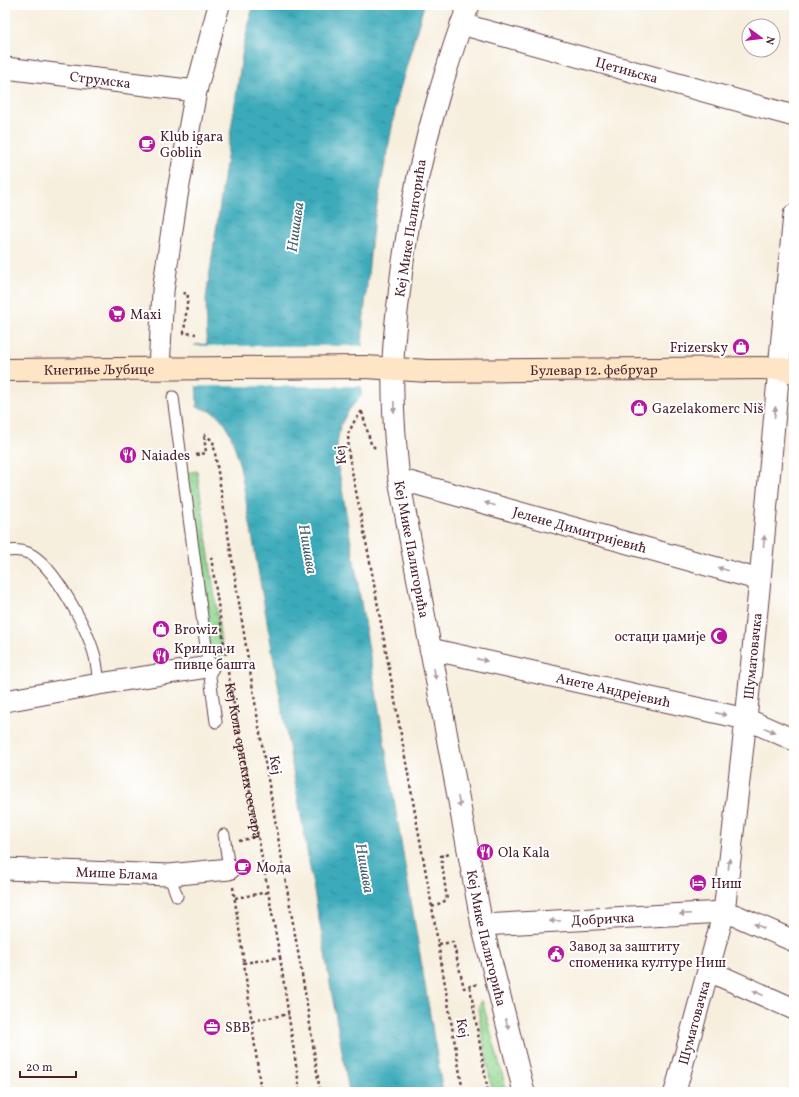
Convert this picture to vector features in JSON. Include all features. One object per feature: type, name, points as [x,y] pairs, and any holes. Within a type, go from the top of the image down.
[{"type":"main road","name":"Булевар 12. фебруар","points":[[366,367],[433,371],[786,370]]},
{"type":"main road","name":"Кнегиње Љубице","points":[[5,370],[366,367]]},
{"type":"street","points":[[159,369],[163,291],[177,196],[196,91],[219,5]]},
{"type":"street","name":"Кеј Мике Палигорића","points":[[469,5],[460,24],[427,133],[416,182],[402,263],[392,368],[399,479],[482,925],[524,1092]]},
{"type":"street","name":"Цетињска","points":[[460,24],[794,116]]},
{"type":"street","name":"Струмска","points":[[5,68],[196,91]]},
{"type":"street","name":"Шуматовачка","points":[[675,1092],[724,912],[760,580],[786,370],[794,215]]},
{"type":"street","name":"Јелене Димитријевић","points":[[399,479],[760,580]]},
{"type":"street","name":"Анете Андрејевић","points":[[430,649],[746,719],[794,740]]},
{"type":"street","points":[[5,701],[99,684],[221,667]]},
{"type":"street","name":"Мише Блама","points":[[5,869],[169,875],[229,869]]},
{"type":"street","points":[[724,912],[737,916],[794,941]]},
{"type":"street","name":"Добричка","points":[[482,925],[724,912]]},
{"type":"street","points":[[709,971],[794,1009]]},
{"type":"lane","points":[[173,397],[221,667],[216,722]]},
{"type":"lane","points":[[7,551],[16,550],[28,553],[36,558],[64,591],[80,620],[94,656],[99,684]]},
{"type":"lane","points":[[224,835],[229,869]]},
{"type":"lane","points":[[169,875],[177,896]]},
{"type":"path","points":[[188,294],[184,333],[196,334]]},
{"type":"path","name":"Кеј","points":[[376,449],[371,444],[362,411],[355,420],[348,434],[349,456],[370,562],[439,944],[463,1092]]},
{"type":"path","name":"Кеј","points":[[196,455],[206,453],[204,434],[213,441],[260,733],[306,998],[320,1092]]},
{"type":"path","points":[[195,448],[197,461]]},
{"type":"path","name":"Кеј Кола српских сестара","points":[[211,554],[221,667],[269,892],[300,1092]]},
{"type":"path","points":[[432,907],[447,900],[441,856]]},
{"type":"path","points":[[229,869],[235,898],[261,1092]]},
{"type":"path","points":[[235,898],[269,892]]},
{"type":"path","points":[[439,944],[453,942],[464,988],[481,983]]},
{"type":"path","points":[[244,963],[280,957]]},
{"type":"path","points":[[470,987],[488,1092]]},
{"type":"path","points":[[252,1021],[289,1014]]},
{"type":"green space","points":[[197,471],[224,662],[210,664],[185,473]]},
{"type":"green space","points":[[482,1000],[507,1092],[492,1092],[478,1009]]},
{"type":"water","name":"Нишава","points":[[253,5],[424,5],[398,96],[373,226],[363,324],[361,396],[349,410],[340,426],[337,445],[338,465],[443,1092],[349,1092],[240,466],[234,443],[224,422],[212,412],[197,407],[195,345],[207,344],[206,298],[243,49]]},
{"type":"pier","points":[[193,346],[364,346],[363,386],[194,386]]},
{"type":"place","name":"Klub igara Goblin","points":[[147,144]]},
{"type":"place","name":"Maxi","points":[[117,314]]},
{"type":"place","name":"Frizersky","points":[[741,347]]},
{"type":"place","name":"Gazelakomerc Niš","points":[[639,408]]},
{"type":"place","name":"Naiades","points":[[128,455]]},
{"type":"place","name":"Browiz","points":[[161,629]]},
{"type":"place","name":"остаци џамије","points":[[719,636]]},
{"type":"place","name":"Крилца и пивце башта","points":[[161,656]]},
{"type":"place","name":"Ola Kala","points":[[485,852]]},
{"type":"place","name":"Мода","points":[[243,867]]},
{"type":"place","name":"Ниш","points":[[698,883]]},
{"type":"place","name":"Завод за заштиту споменика културе Ниш","points":[[556,954]]},
{"type":"place","name":"SBB","points":[[212,1027]]}]
